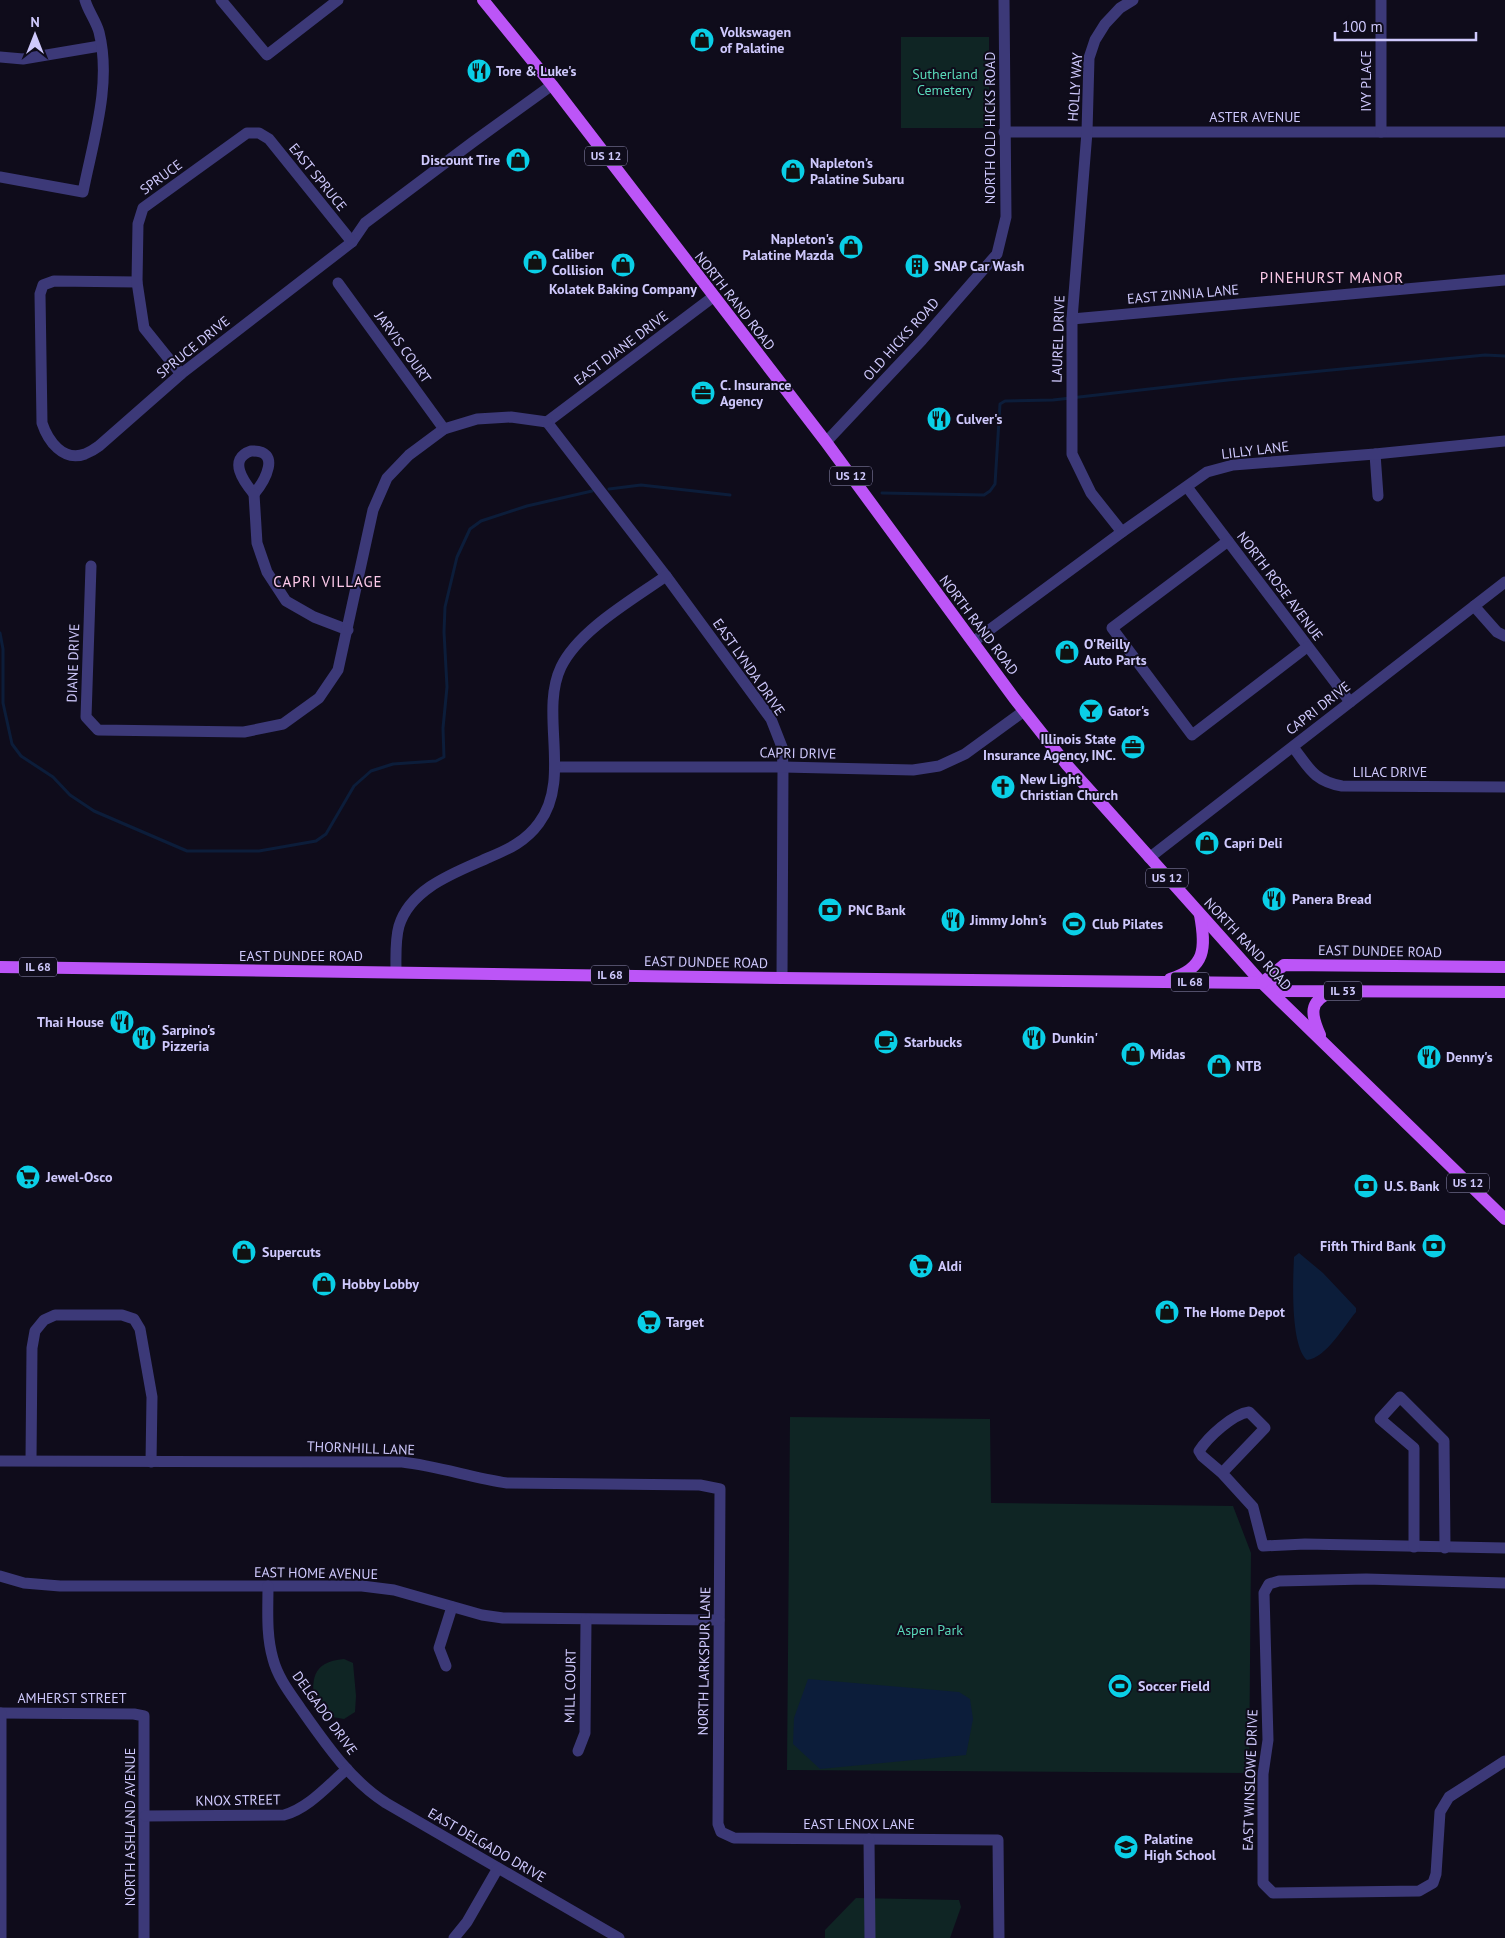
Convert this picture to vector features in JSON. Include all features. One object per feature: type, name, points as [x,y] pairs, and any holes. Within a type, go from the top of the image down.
[{"type":"main road","name":"NORTH RAND ROAD","points":[[483,0],[552,85],[826,442],[1024,711],[1067,765],[1262,983],[1505,1219]]},
{"type":"main road","points":[[1159,982],[1183,975],[1195,966],[1201,958],[1204,946],[1200,915]]},
{"type":"main road","name":"EAST DUNDEE ROAD","points":[[1262,983],[1284,965],[1505,967]]},
{"type":"main road","name":"EAST DUNDEE ROAD","points":[[0,967],[1262,983],[1285,991],[1505,992]]},
{"type":"main road","points":[[1323,1042],[1314,1022],[1315,1003],[1319,998],[1333,991]]},
{"type":"street","points":[[0,177],[83,192],[102,97],[103,60],[99,31],[85,0]]},
{"type":"street","points":[[221,0],[267,55],[338,0]]},
{"type":"street","name":"NORTH OLD HICKS ROAD","points":[[997,254],[1006,218],[1004,0]]},
{"type":"street","name":"HOLLY WAY","points":[[1087,132],[1088,68],[1091,50],[1105,24],[1120,8],[1133,0]]},
{"type":"street","name":"IVY PLACE","points":[[1381,0],[1381,132]]},
{"type":"street","points":[[0,57],[24,59],[100,46]]},
{"type":"street","name":"SPRUCE DRIVE","points":[[138,282],[54,281],[43,285],[40,294],[42,423],[46,436],[56,448],[69,454],[84,455],[99,446],[181,374],[352,242],[365,223],[552,85]]},
{"type":"street","name":"ASTER AVENUE","points":[[1004,132],[1505,132]]},
{"type":"street","name":"LAUREL DRIVE","points":[[1087,132],[1072,319],[1072,454],[1092,493],[1122,532]]},
{"type":"street","name":"SPRUCE","points":[[181,374],[144,328],[138,282],[138,224],[143,208],[247,133],[259,133]]},
{"type":"street","name":"EAST SPRUCE","points":[[259,133],[269,139],[352,242]]},
{"type":"street","name":"OLD HICKS ROAD","points":[[826,442],[922,340],[997,254]]},
{"type":"street","name":"EAST ZINNIA LANE","points":[[1072,319],[1505,280]]},
{"type":"street","name":"JARVIS COURT","points":[[338,283],[444,429]]},
{"type":"street","name":"EAST DIANE DRIVE","points":[[547,422],[713,297]]},
{"type":"street","points":[[254,494],[257,543],[267,572],[286,601],[314,617],[348,630],[373,510],[387,478],[409,455],[444,429],[477,419],[511,417],[547,422]]},
{"type":"street","name":"EAST LYNDA DRIVE","points":[[547,422],[666,576],[771,719],[782,747],[783,767],[782,978]]},
{"type":"street","name":"LILLY LANE","points":[[973,642],[1207,472],[1233,465],[1376,454],[1505,440]]},
{"type":"street","points":[[1376,454],[1378,496]]},
{"type":"street","name":"NORTH ROSE AVENUE","points":[[1186,487],[1350,702]]},
{"type":"street","points":[[1228,541],[1112,628],[1192,735],[1307,647]]},
{"type":"street","name":"DIANE DRIVE","points":[[91,566],[86,717],[98,730],[244,732],[283,724],[319,698],[338,670],[348,630]]},
{"type":"street","points":[[396,971],[396,952],[400,926],[410,907],[424,891],[450,875],[509,849],[524,840],[540,822],[550,802],[555,767],[554,695],[561,668],[583,636],[666,576]]},
{"type":"street","name":"CAPRI DRIVE","points":[[1149,858],[1505,582]]},
{"type":"street","points":[[1474,606],[1497,632],[1505,636]]},
{"type":"street","name":"CAPRI DRIVE","points":[[555,767],[783,767],[913,770],[939,766],[965,754],[1024,711]]},
{"type":"street","name":"LILAC DRIVE","points":[[1293,747],[1313,775],[1327,784],[1342,786],[1505,787]]},
{"type":"street","points":[[31,1460],[32,1348],[35,1331],[44,1320],[55,1315],[122,1315],[134,1319],[140,1330],[152,1397],[151,1462]]},
{"type":"street","points":[[1414,1547],[1414,1448],[1380,1419],[1400,1397],[1444,1440],[1445,1548]]},
{"type":"street","points":[[1222,1473],[1265,1428],[1249,1412],[1239,1413],[1202,1446],[1199,1451],[1253,1507],[1263,1546],[1305,1544],[1505,1548]]},
{"type":"street","name":"THORNHILL LANE","points":[[0,1461],[402,1462],[508,1483],[700,1485],[720,1489]]},
{"type":"street","name":"NORTH LARKSPUR LANE","points":[[720,1489],[718,1824],[721,1832]]},
{"type":"street","name":"EAST HOME AVENUE","points":[[0,1576],[24,1583],[60,1586],[362,1586],[394,1590],[452,1607],[503,1618],[719,1620]]},
{"type":"street","name":"EAST WINSLOWE DRIVE","points":[[1505,1583],[1366,1579],[1279,1581],[1269,1584],[1264,1593],[1268,1740],[1263,1774],[1262,1883],[1273,1893],[1419,1892],[1433,1883],[1436,1874],[1440,1812],[1448,1797],[1505,1761]]},
{"type":"street","name":"DELGADO DRIVE","points":[[268,1586],[268,1636],[275,1667],[282,1682],[347,1769]]},
{"type":"street","points":[[446,1666],[439,1648],[452,1607]]},
{"type":"street","name":"MILL COURT","points":[[578,1751],[584,1733],[586,1620]]},
{"type":"street","points":[[1,1713],[1,1938]]},
{"type":"street","name":"AMHERST STREET","points":[[1,1713],[134,1714],[144,1716]]},
{"type":"street","name":"NORTH ASHLAND AVENUE","points":[[144,1716],[144,1938]]},
{"type":"street","name":"KNOX STREET","points":[[145,1816],[284,1815],[305,1805],[347,1769]]},
{"type":"street","name":"EAST DELGADO DRIVE","points":[[347,1769],[374,1796],[619,1938]]},
{"type":"street","name":"EAST LENOX LANE","points":[[721,1832],[734,1838],[998,1840],[999,1938]]},
{"type":"street","points":[[869,1839],[870,1938]]},
{"type":"street","points":[[454,1938],[467,1922],[498,1868]]},
{"type":"green space","name":"Sutherland Cemetery","points":[[901,37],[989,37],[989,128],[901,128]]},
{"type":"green space","name":"Aspen Park","points":[[790,1417],[990,1419],[991,1503],[1233,1506],[1251,1553],[1249,1773],[787,1770]]},
{"type":"green space","points":[[344,1659],[353,1663],[356,1696],[355,1712],[344,1719],[327,1716],[315,1708],[313,1689],[319,1668],[333,1661]]},
{"type":"green space","points":[[856,1898],[959,1900],[961,1907],[950,1938],[825,1938],[825,1930]]},
{"type":"water","points":[[1299,1253],[1323,1273],[1356,1308],[1356,1312],[1328,1348],[1314,1358],[1307,1360],[1298,1341],[1295,1327],[1294,1257]]},
{"type":"water","points":[[808,1679],[959,1692],[970,1699],[973,1719],[966,1755],[820,1769],[793,1744],[794,1718]]},
{"type":"waterway","points":[[882,493],[984,495],[990,491],[995,484],[1000,404],[1005,401],[1053,400],[1228,380],[1485,355],[1505,356]]},
{"type":"waterway","points":[[609,489],[641,485],[730,495]]},
{"type":"waterway","points":[[0,633],[3,649],[3,703],[12,744],[21,756],[53,777],[70,795],[94,811],[187,851],[259,851],[316,841],[326,834],[354,786],[371,771],[393,764],[436,761],[444,757],[443,728],[447,687],[444,632],[445,607],[457,557],[470,529],[481,521],[527,506],[592,491]]},
{"type":"place","name":"Volkswagen of Palatine","points":[[702,40]]},
{"type":"place","name":"Tore & Luke's","points":[[479,71]]},
{"type":"place","name":"Discount Tire","points":[[518,160]]},
{"type":"place","name":"Napleton’s Palatine Subaru","points":[[793,171]]},
{"type":"place","name":"Napleton's Palatine Mazda","points":[[851,247]]},
{"type":"place","name":"Caliber Collision","points":[[535,262]]},
{"type":"place","name":"Kolatek Baking Company","points":[[623,265]]},
{"type":"place","name":"SNAP Car Wash","points":[[917,266]]},
{"type":"place","name":"C. Insurance Agency","points":[[703,393]]},
{"type":"place","name":"Culver's","points":[[939,419]]},
{"type":"place","name":"O'Reilly Auto Parts","points":[[1067,652]]},
{"type":"place","name":"Gator's","points":[[1091,711]]},
{"type":"place","name":"Illinois State Insurance Agency, INC.","points":[[1133,747]]},
{"type":"place","name":"New Light Christian Church","points":[[1003,787]]},
{"type":"place","name":"Capri Deli","points":[[1207,843]]},
{"type":"place","name":"Panera Bread","points":[[1274,899]]},
{"type":"place","name":"PNC Bank","points":[[830,910]]},
{"type":"place","name":"Jimmy John's","points":[[953,920]]},
{"type":"place","name":"Club Pilates","points":[[1074,924]]},
{"type":"place","name":"Thai House","points":[[122,1022]]},
{"type":"place","name":"Sarpino's Pizzeria","points":[[144,1038]]},
{"type":"place","name":"Dunkin'","points":[[1034,1038]]},
{"type":"place","name":"Starbucks","points":[[886,1042]]},
{"type":"place","name":"Midas","points":[[1133,1054]]},
{"type":"place","name":"Denny's","points":[[1429,1057]]},
{"type":"place","name":"NTB","points":[[1219,1066]]},
{"type":"place","name":"Jewel-Osco","points":[[28,1177]]},
{"type":"place","name":"U.S. Bank","points":[[1366,1186]]},
{"type":"place","name":"Fifth Third Bank","points":[[1434,1246]]},
{"type":"place","name":"Supercuts","points":[[244,1252]]},
{"type":"place","name":"Aldi","points":[[921,1266]]},
{"type":"place","name":"Hobby Lobby","points":[[324,1284]]},
{"type":"place","name":"The Home Depot","points":[[1167,1312]]},
{"type":"place","name":"Target","points":[[649,1322]]},
{"type":"place","name":"Soccer Field","points":[[1120,1686]]},
{"type":"place","name":"Palatine High School","points":[[1126,1847]]},
{"type":"district","name":"PINEHURST MANOR","points":[[1332,278]]},
{"type":"district","name":"CAPRI VILLAGE","points":[[328,582]]}]
